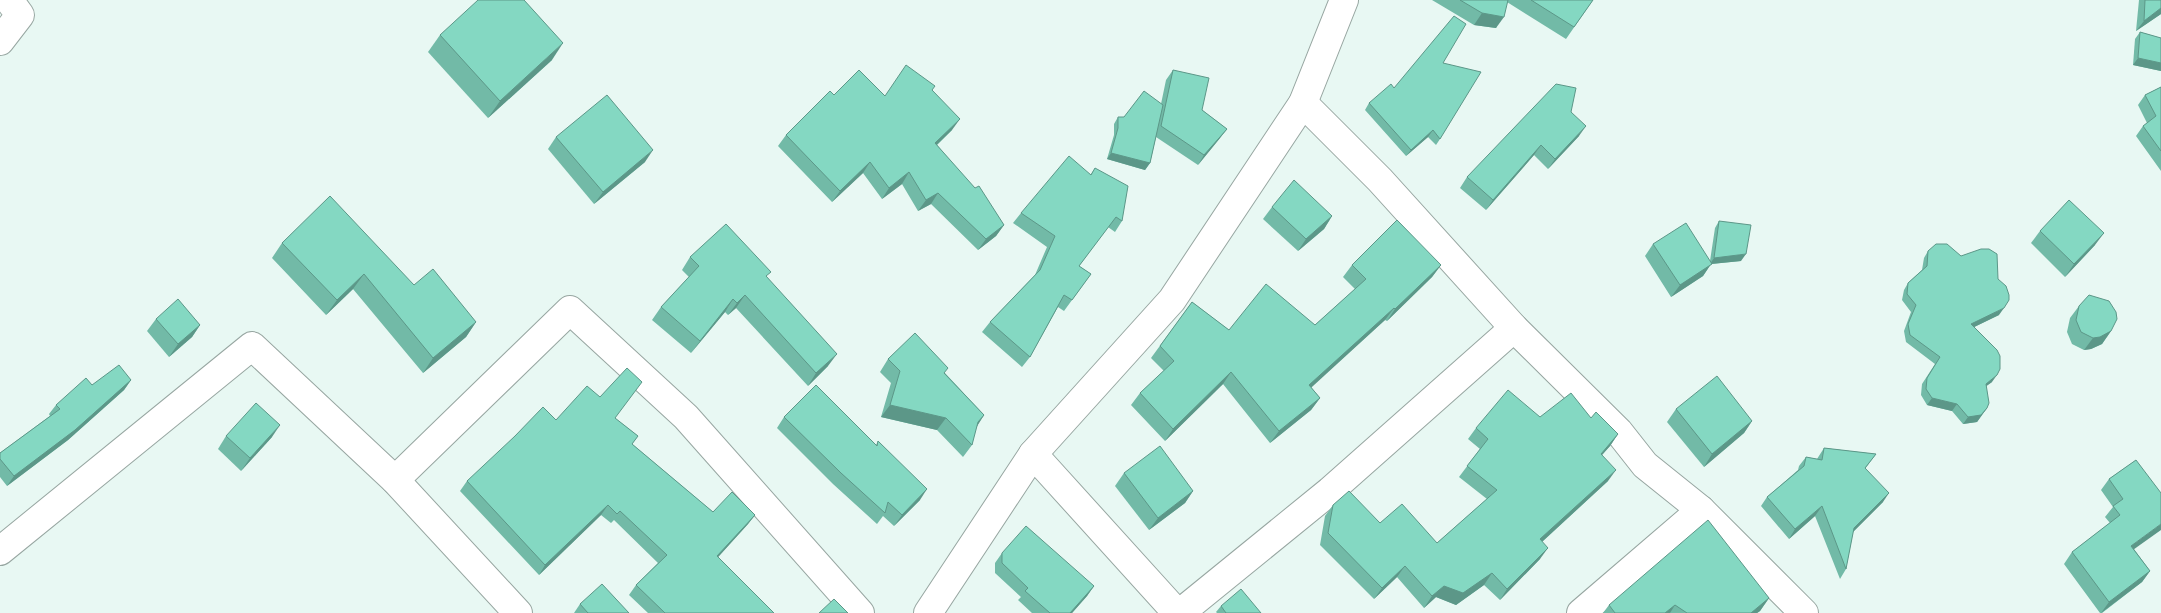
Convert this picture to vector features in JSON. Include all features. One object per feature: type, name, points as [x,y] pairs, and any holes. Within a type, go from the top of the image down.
[{"type":"street","points":[[928,613],[1033,454],[1172,300],[1303,103],[1344,0]]},
{"type":"street","points":[[0,41],[15,10]]},
{"type":"street","points":[[1303,103],[1380,180],[1514,328],[1619,432],[1645,465],[1701,510],[1804,613]]},
{"type":"street","points":[[395,480],[570,310],[686,417],[860,613]]},
{"type":"street","points":[[1033,454],[1178,613],[1330,491],[1514,328]]},
{"type":"street","points":[[0,552],[252,346],[395,480],[518,613]]},
{"type":"street","points":[[1581,613],[1701,510]]},
{"type":"building","points":[[478,0],[524,0],[563,43],[500,101],[440,35]]},
{"type":"building","points":[[1460,0],[1508,0],[1504,17],[1482,13]]},
{"type":"building","points":[[1531,0],[1593,0],[1574,27]]},
{"type":"building","points":[[2145,0],[2161,0],[2161,8],[2144,21]]},
{"type":"building","points":[[1454,16],[1466,24],[1443,63],[1481,72],[1440,139],[1433,130],[1411,150],[1369,103],[1391,84],[1394,88]]},
{"type":"building","points":[[2140,32],[2161,38],[2161,63],[2138,58]]},
{"type":"building","points":[[906,65],[935,86],[932,90],[960,119],[935,143],[975,188],[979,186],[1004,225],[986,239],[938,193],[926,200],[909,172],[889,188],[870,162],[840,191],[786,135],[830,91],[834,95],[859,70],[885,96]]},
{"type":"building","points":[[1173,70],[1209,78],[1202,110],[1227,129],[1204,155],[1161,126]]},
{"type":"building","points":[[1556,84],[1576,88],[1571,112],[1586,126],[1555,159],[1541,145],[1493,200],[1467,177]]},
{"type":"building","points":[[2161,87],[2161,151],[2143,126],[2156,116],[2145,95]]},
{"type":"building","points":[[1144,91],[1163,105],[1150,163],[1111,153],[1118,128],[1118,117],[1124,117]]},
{"type":"building","points":[[607,95],[653,150],[603,192],[556,137]]},
{"type":"building","points":[[1069,156],[1091,175],[1095,168],[1128,186],[1122,221],[1116,217],[1079,266],[1091,274],[1072,300],[1064,295],[1030,357],[990,322],[1040,270],[1055,236],[1021,213]]},
{"type":"building","points":[[1294,180],[1332,216],[1306,239],[1272,207]]},
{"type":"building","points":[[330,196],[414,285],[433,269],[476,322],[433,358],[364,274],[337,300],[282,243]]},
{"type":"building","points":[[2069,200],[2104,233],[2074,264],[2040,231]]},
{"type":"building","points":[[1397,220],[1441,265],[1395,309],[1309,385],[1320,398],[1279,431],[1231,372],[1173,429],[1140,393],[1174,361],[1160,346],[1192,302],[1229,330],[1266,284],[1315,325],[1366,279],[1352,265]]},
{"type":"building","points":[[1719,221],[1751,225],[1746,254],[1714,258]]},
{"type":"building","points":[[1686,223],[1712,264],[1680,285],[1653,244]]},
{"type":"building","points":[[726,224],[771,272],[766,276],[837,354],[816,373],[745,295],[737,303],[733,299],[700,341],[661,307],[699,266],[690,257]]},
{"type":"building","points":[[1936,244],[1947,244],[1961,256],[1981,249],[1989,249],[1997,254],[1998,279],[2006,286],[2009,295],[2009,300],[2004,308],[1971,324],[1997,350],[2000,356],[2000,369],[1997,375],[1986,384],[1989,403],[1981,415],[1968,417],[1957,404],[1932,398],[1926,389],[1927,378],[1940,357],[1910,335],[1908,324],[1916,305],[1907,294],[1908,283],[1927,266],[1928,251]]},
{"type":"building","points":[[2089,295],[2109,301],[2116,312],[2117,319],[2111,331],[2100,337],[2093,338],[2081,332],[2076,320],[2079,306]]},
{"type":"building","points":[[178,299],[200,325],[178,344],[156,319]]},
{"type":"building","points":[[915,333],[948,368],[944,373],[984,415],[978,422],[972,445],[946,418],[890,405],[900,371],[888,359]]},
{"type":"building","points":[[119,365],[131,380],[75,430],[14,476],[0,459],[0,453],[60,409],[56,405],[86,378],[92,385]]},
{"type":"building","points":[[627,368],[642,382],[615,418],[638,436],[632,444],[713,512],[732,492],[755,515],[717,556],[774,613],[665,613],[636,585],[667,555],[620,511],[617,514],[608,505],[545,565],[467,481],[543,407],[556,420],[587,386],[600,397]]},
{"type":"building","points":[[1717,376],[1752,421],[1712,454],[1676,409]]},
{"type":"building","points":[[816,385],[877,446],[878,441],[927,489],[902,515],[888,502],[885,513],[784,417]]},
{"type":"building","points":[[1508,390],[1540,417],[1571,393],[1591,418],[1596,412],[1618,434],[1601,454],[1616,470],[1540,539],[1548,548],[1507,589],[1492,573],[1463,593],[1444,586],[1432,596],[1405,566],[1382,588],[1328,533],[1333,505],[1349,491],[1380,523],[1402,504],[1437,543],[1497,490],[1467,466],[1488,439],[1476,428]]},
{"type":"building","points":[[256,403],[280,425],[250,458],[226,436]]},
{"type":"building","points":[[1160,446],[1193,491],[1158,518],[1124,473]]},
{"type":"building","points":[[1824,448],[1876,454],[1865,468],[1889,493],[1854,528],[1846,569],[1822,506],[1795,529],[1767,497],[1804,466],[1806,457],[1822,460]]},
{"type":"building","points":[[2136,460],[2161,493],[2161,524],[2131,546],[2150,571],[2109,602],[2072,552],[2120,515],[2113,506],[2123,499],[2109,479]]},
{"type":"building","points":[[1708,520],[1769,598],[1751,613],[1687,613],[1675,605],[1665,613],[1615,613],[1609,605]]},
{"type":"building","points":[[1026,526],[1094,586],[1070,613],[1050,613],[1025,591],[1028,588],[1002,563],[1002,553]]},
{"type":"building","points":[[602,584],[629,613],[588,613],[580,604]]},
{"type":"building","points":[[1241,589],[1261,613],[1226,613],[1221,606]]},
{"type":"building","points":[[834,599],[848,613],[819,613]]}]
